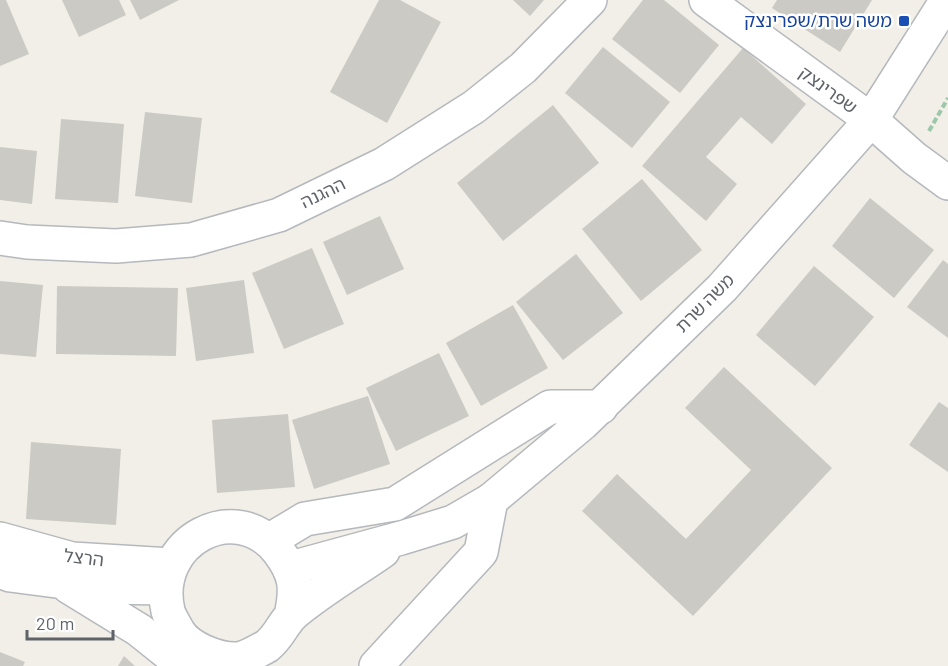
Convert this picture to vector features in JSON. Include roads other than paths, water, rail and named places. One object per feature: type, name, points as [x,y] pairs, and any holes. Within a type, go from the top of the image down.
[{"type":"street","name":"ההגנה","points":[[0,238],[27,242],[116,246],[180,241],[191,240],[279,215],[384,164],[474,107],[523,68],[590,0]]},
{"type":"street","name":"שפרינצק","points":[[706,0],[871,120],[914,158],[948,183]]},
{"type":"street","name":"משה שרת","points":[[291,568],[453,522],[491,501],[601,406],[722,288],[871,120],[947,0]]},
{"type":"street","points":[[270,540],[305,519],[395,504],[550,407],[601,406]]},
{"type":"street","points":[[376,666],[482,552],[491,501]]},
{"type":"street","points":[[226,527],[249,530],[270,540],[291,568],[295,596],[291,616],[272,654],[266,646],[241,662],[200,650],[180,635],[168,613],[168,577],[184,546],[203,533],[226,527]]},
{"type":"street","name":"משה שרת","points":[[291,616],[401,538]]},
{"type":"street","name":"הרצל","points":[[0,539],[72,559],[168,577]]},
{"type":"street","name":"הרצל","points":[[0,571],[102,587],[168,577]]},
{"type":"street","points":[[60,582],[139,630],[184,666]]},
{"type":"place","name":"משה שרת/שפרינצק","points":[[904,21]]}]
